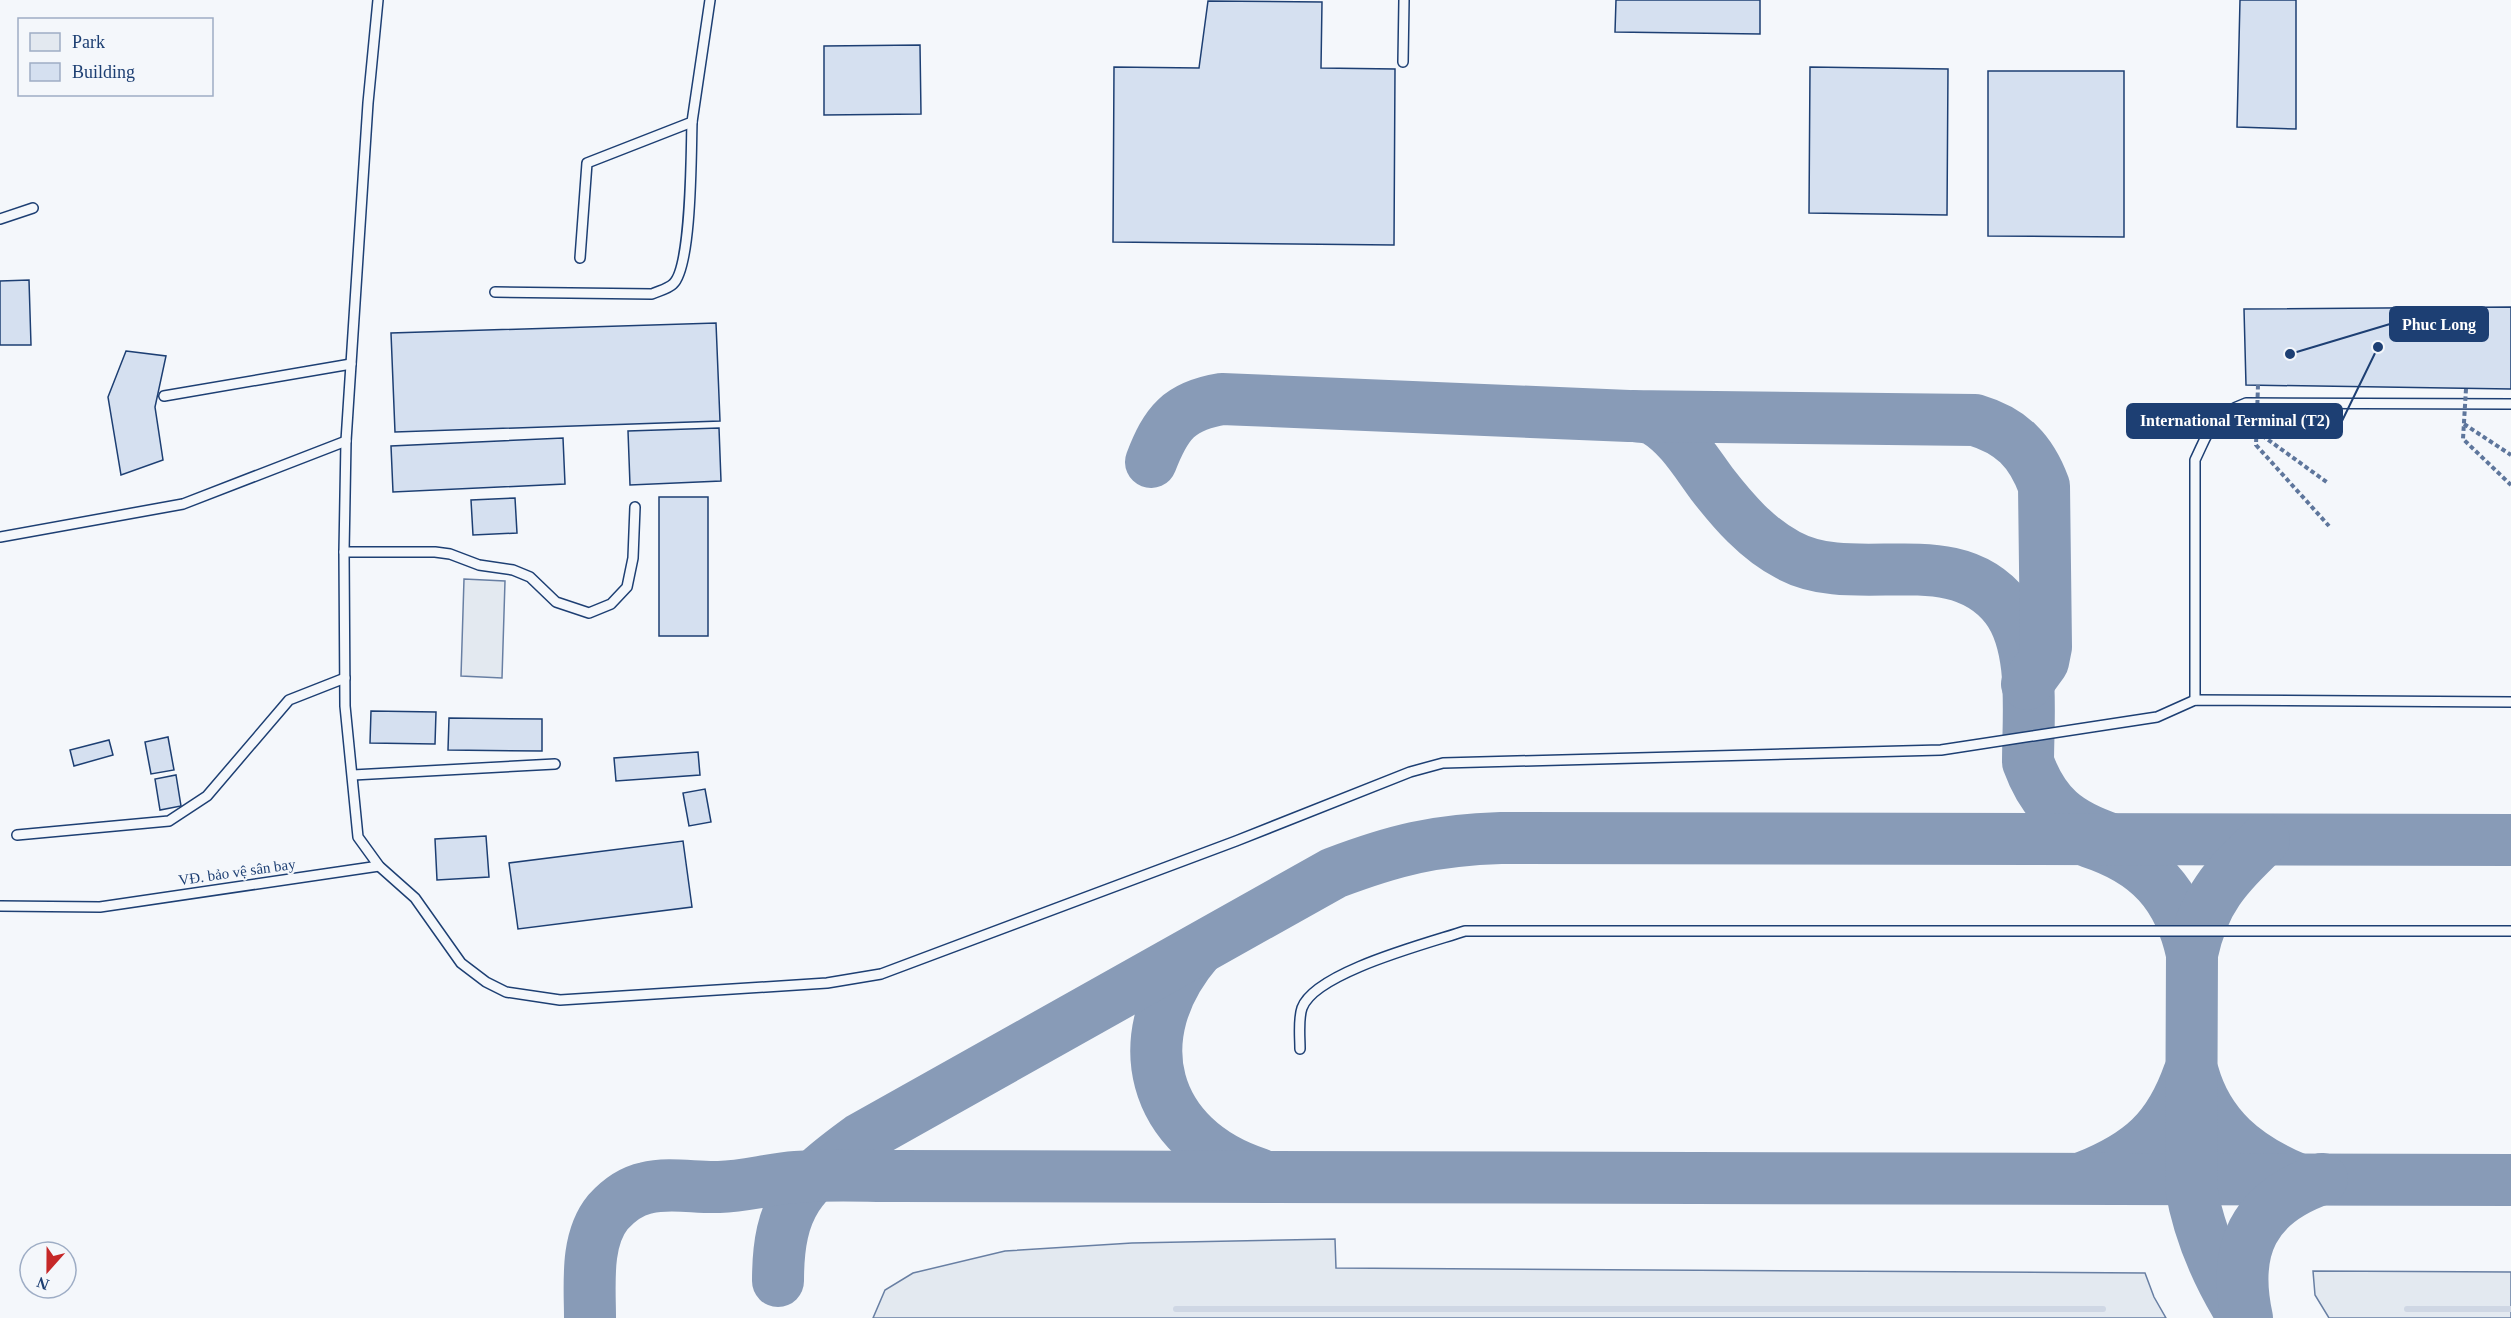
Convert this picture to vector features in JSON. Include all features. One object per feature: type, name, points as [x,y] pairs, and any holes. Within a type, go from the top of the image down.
[{"type":"lane","points":[[378,0],[368,103],[346,441],[345,706],[358,837],[379,866],[415,898],[461,963],[486,982],[506,992],[560,1000],[827,983],[858,979],[914,963],[1410,772],[1443,763],[1941,750],[2157,717],[2195,700],[2511,702]]},
{"type":"lane","points":[[495,292],[652,294],[673,284],[681,272],[686,246],[692,122],[710,0]]},
{"type":"lane","points":[[1403,62],[1404,0]]},
{"type":"lane","points":[[580,258],[587,163],[692,122]]},
{"type":"lane","points":[[0,219],[33,208]]},
{"type":"lane","points":[[164,396],[351,364]]},
{"type":"lane","points":[[2195,700],[2195,460],[2212,424],[2226,410],[2246,403],[2511,404]]},
{"type":"lane","points":[[0,537],[183,504],[346,441]]},
{"type":"lane","points":[[344,552],[450,554],[479,565],[513,570],[530,577],[556,603],[589,613],[611,604],[627,587],[633,558],[635,507]]},
{"type":"lane","points":[[17,835],[170,821],[197,805],[207,796],[289,700],[345,678]]},
{"type":"lane","points":[[353,775],[555,764]]},
{"type":"lane","name":"VĐ. bảo vệ sân bay","points":[[0,906],[100,908],[379,866]]},
{"type":"lane","points":[[1300,1049],[1302,1008],[1319,987],[1346,971],[1465,931],[2511,931]]},
{"type":"path","points":[[2258,385],[2256,445],[2329,526]]},
{"type":"path","points":[[2466,389],[2463,439],[2511,485]]},
{"type":"path","points":[[2464,424],[2511,455]]},
{"type":"path","points":[[2256,431],[2328,483]]},
{"type":"green space","points":[[464,579],[505,581],[502,678],[461,676]]},
{"type":"green space","points":[[1335,1239],[1336,1268],[2145,1273],[2154,1297],[2166,1318],[873,1318],[885,1290],[913,1273],[1005,1251],[1132,1243]]},
{"type":"green space","points":[[2313,1271],[2511,1272],[2511,1318],[2329,1318],[2315,1295]]},
{"type":"building","points":[[1616,0],[1760,0],[1760,34],[1615,32]]},
{"type":"building","points":[[2240,0],[2296,0],[2296,129],[2237,127]]},
{"type":"building","points":[[1208,1],[1322,2],[1321,68],[1395,69],[1394,245],[1113,242],[1114,67],[1199,68]]},
{"type":"building","points":[[920,45],[921,114],[824,115],[824,46]]},
{"type":"building","points":[[1810,67],[1948,69],[1947,215],[1809,213]]},
{"type":"building","points":[[1988,71],[2124,71],[2124,237],[1988,236]]},
{"type":"building","points":[[29,280],[31,345],[0,345],[0,281]]},
{"type":"building","points":[[2511,307],[2511,389],[2246,385],[2244,309]]},
{"type":"building","points":[[716,323],[720,421],[395,432],[391,333]]},
{"type":"building","points":[[126,351],[166,356],[155,407],[163,460],[121,475],[108,397]]},
{"type":"building","points":[[719,428],[721,481],[630,485],[628,431]]},
{"type":"building","points":[[563,438],[565,484],[393,492],[391,446]]},
{"type":"building","points":[[659,497],[708,497],[708,636],[659,636]]},
{"type":"building","points":[[515,498],[517,533],[473,535],[471,500]]},
{"type":"building","points":[[371,711],[436,712],[435,744],[370,743]]},
{"type":"building","points":[[449,718],[542,719],[542,751],[448,750]]},
{"type":"building","points":[[168,737],[174,770],[151,774],[145,742]]},
{"type":"building","points":[[109,740],[113,755],[74,766],[70,750]]},
{"type":"building","points":[[698,752],[700,775],[616,781],[614,758]]},
{"type":"building","points":[[176,775],[181,806],[160,810],[155,779]]},
{"type":"building","points":[[705,789],[711,822],[689,826],[683,793]]},
{"type":"building","points":[[486,836],[489,877],[437,880],[435,839]]},
{"type":"building","points":[[683,841],[692,907],[518,929],[509,863]]},
{"type":"waterway","points":[[1176,1309],[2103,1309]]},
{"type":"waterway","points":[[2407,1309],[2511,1309]]},
{"type":"taxiway","points":[[1151,462],[1162,437],[1176,418],[1195,406],[1222,399],[1629,416],[1975,420],[2010,436],[2033,462],[2044,486],[2046,647],[2043,662],[2027,684]]},
{"type":"taxiway","points":[[1633,416],[1655,420],[1672,433],[1737,514],[1756,533],[1788,555],[1815,565],[1843,569],[1931,570],[1959,575],[1984,587],[2006,607],[2016,623],[2022,641],[2028,682],[2028,762],[2034,777],[2050,802],[2070,820],[2111,839]]},
{"type":"taxiway","points":[[778,1281],[783,1232],[788,1214],[797,1197],[822,1168],[860,1139],[1334,873],[1396,852],[1456,841],[1501,838],[2511,840]]},
{"type":"taxiway","points":[[2244,1318],[2226,1287],[2204,1239],[2191,1187],[2192,954],[2203,918],[2218,891],[2227,878],[2264,840]]},
{"type":"taxiway","points":[[2090,842],[2129,859],[2158,883],[2179,914],[2192,954]]},
{"type":"taxiway","points":[[1198,950],[1175,983],[1161,1016],[1156,1049],[1160,1081],[1173,1110],[1194,1136],[1222,1158],[1259,1174]]},
{"type":"taxiway","points":[[2085,1177],[2122,1159],[2150,1138],[2172,1110],[2189,1073]]},
{"type":"taxiway","points":[[2193,1073],[2208,1109],[2231,1138],[2260,1160],[2295,1178]]},
{"type":"taxiway","points":[[590,1318],[590,1263],[595,1236],[601,1223],[608,1212],[630,1194],[641,1189],[664,1185],[719,1187],[786,1178],[833,1175],[2511,1180]]},
{"type":"taxiway","points":[[2247,1318],[2243,1293],[2243,1271],[2246,1250],[2253,1232],[2264,1215],[2279,1201],[2298,1189],[2322,1179]]},
{"type":"place","name":"International Terminal (T2)","points":[[2378,347]]},
{"type":"place","name":"Phuc Long","points":[[2290,354]]}]
